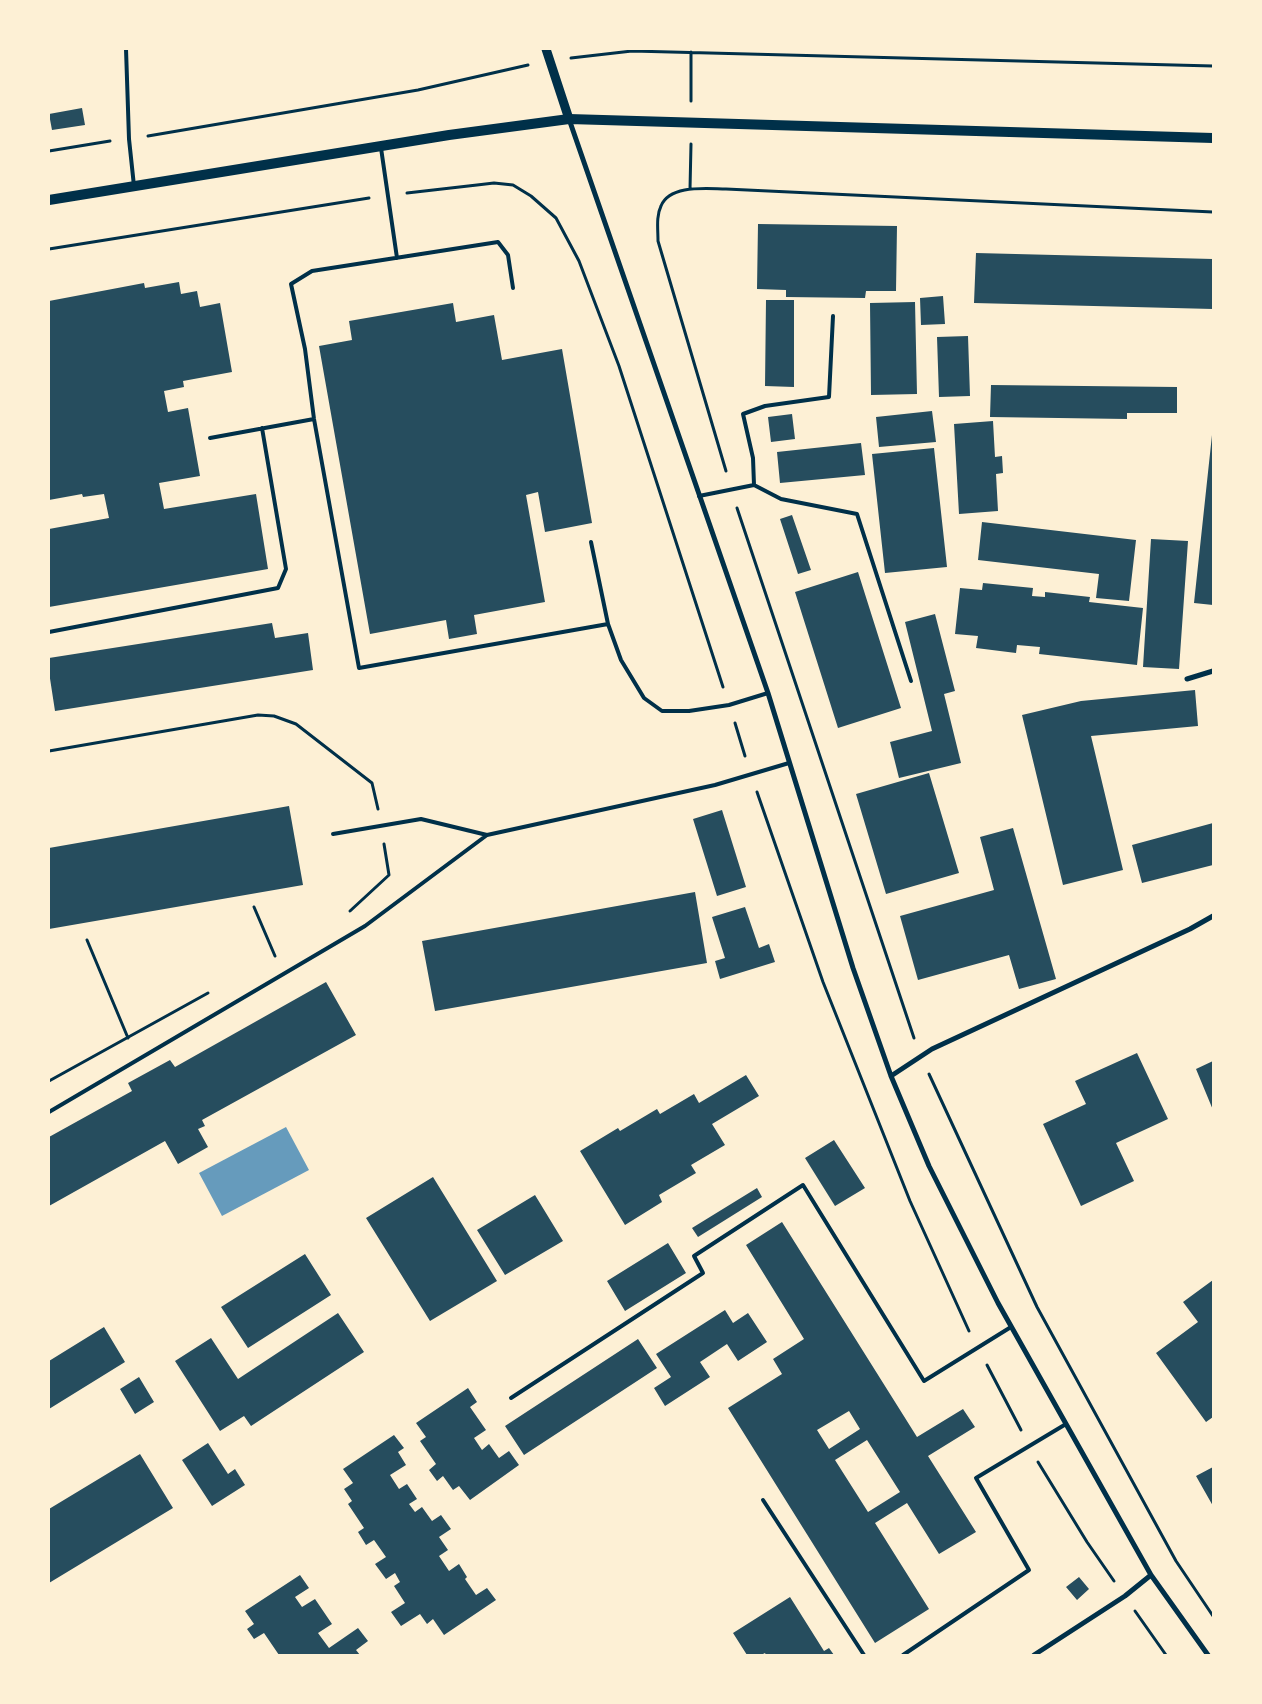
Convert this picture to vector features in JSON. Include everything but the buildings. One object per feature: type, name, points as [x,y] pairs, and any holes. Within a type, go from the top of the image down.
[{"type":"main road","points":[[49,200],[380,146],[569,119],[1213,138]]},
{"type":"street","points":[[546,49],[768,693],[854,968],[891,1076],[930,1166],[1011,1327],[1151,1575],[1208,1655]]},
{"type":"street","points":[[1187,679],[1213,671]]},
{"type":"street","points":[[891,1076],[920,1056],[941,1045],[1190,929],[1213,916]]},
{"type":"street","points":[[1034,1655],[1125,1596],[1151,1575]]},
{"type":"lane","points":[[126,49],[129,139],[134,186]]},
{"type":"lane","points":[[380,146],[397,258]]},
{"type":"lane","points":[[512,288],[508,255],[498,242],[312,270],[291,284],[305,349],[314,420],[359,668],[608,624]]},
{"type":"lane","points":[[754,486],[753,458],[743,414],[765,406],[829,397],[833,316]]},
{"type":"lane","points":[[210,438],[314,420]]},
{"type":"lane","points":[[49,632],[278,588],[286,569],[262,428]]},
{"type":"lane","points":[[700,496],[754,486],[781,499],[858,514],[911,681]]},
{"type":"lane","points":[[591,542],[608,624],[621,660],[644,698],[662,711],[689,710],[729,705],[768,693]]},
{"type":"lane","points":[[49,1112],[365,926],[487,835],[715,785],[789,763]]},
{"type":"lane","points":[[333,834],[421,819],[487,835]]},
{"type":"lane","points":[[511,1398],[703,1273],[694,1256],[803,1185],[924,1381],[1011,1327]]},
{"type":"lane","points":[[903,1655],[1029,1570],[976,1478],[1066,1424]]},
{"type":"lane","points":[[763,1500],[864,1655]]},
{"type":"path","points":[[49,151],[418,90],[549,60],[632,51],[1213,66]]},
{"type":"path","points":[[49,249],[348,200],[494,183],[512,185],[531,196],[556,218],[579,261],[619,366],[751,774],[823,982],[910,1201],[963,1320],[1045,1476],[1087,1542],[1166,1655]]},
{"type":"path","points":[[1213,212],[726,189],[690,189],[672,194],[662,204],[658,218],[658,241],[731,491],[920,1056],[1037,1307],[1176,1561],[1213,1616]]},
{"type":"path","points":[[49,751],[258,716],[274,716],[296,724],[372,783],[389,875],[344,916]]},
{"type":"path","points":[[254,907],[274,956],[282,952]]},
{"type":"path","points":[[87,940],[128,1038]]},
{"type":"path","points":[[49,1081],[214,990]]},
{"type":"water","points":[[286,1127],[309,1170],[222,1216],[199,1173]]}]
